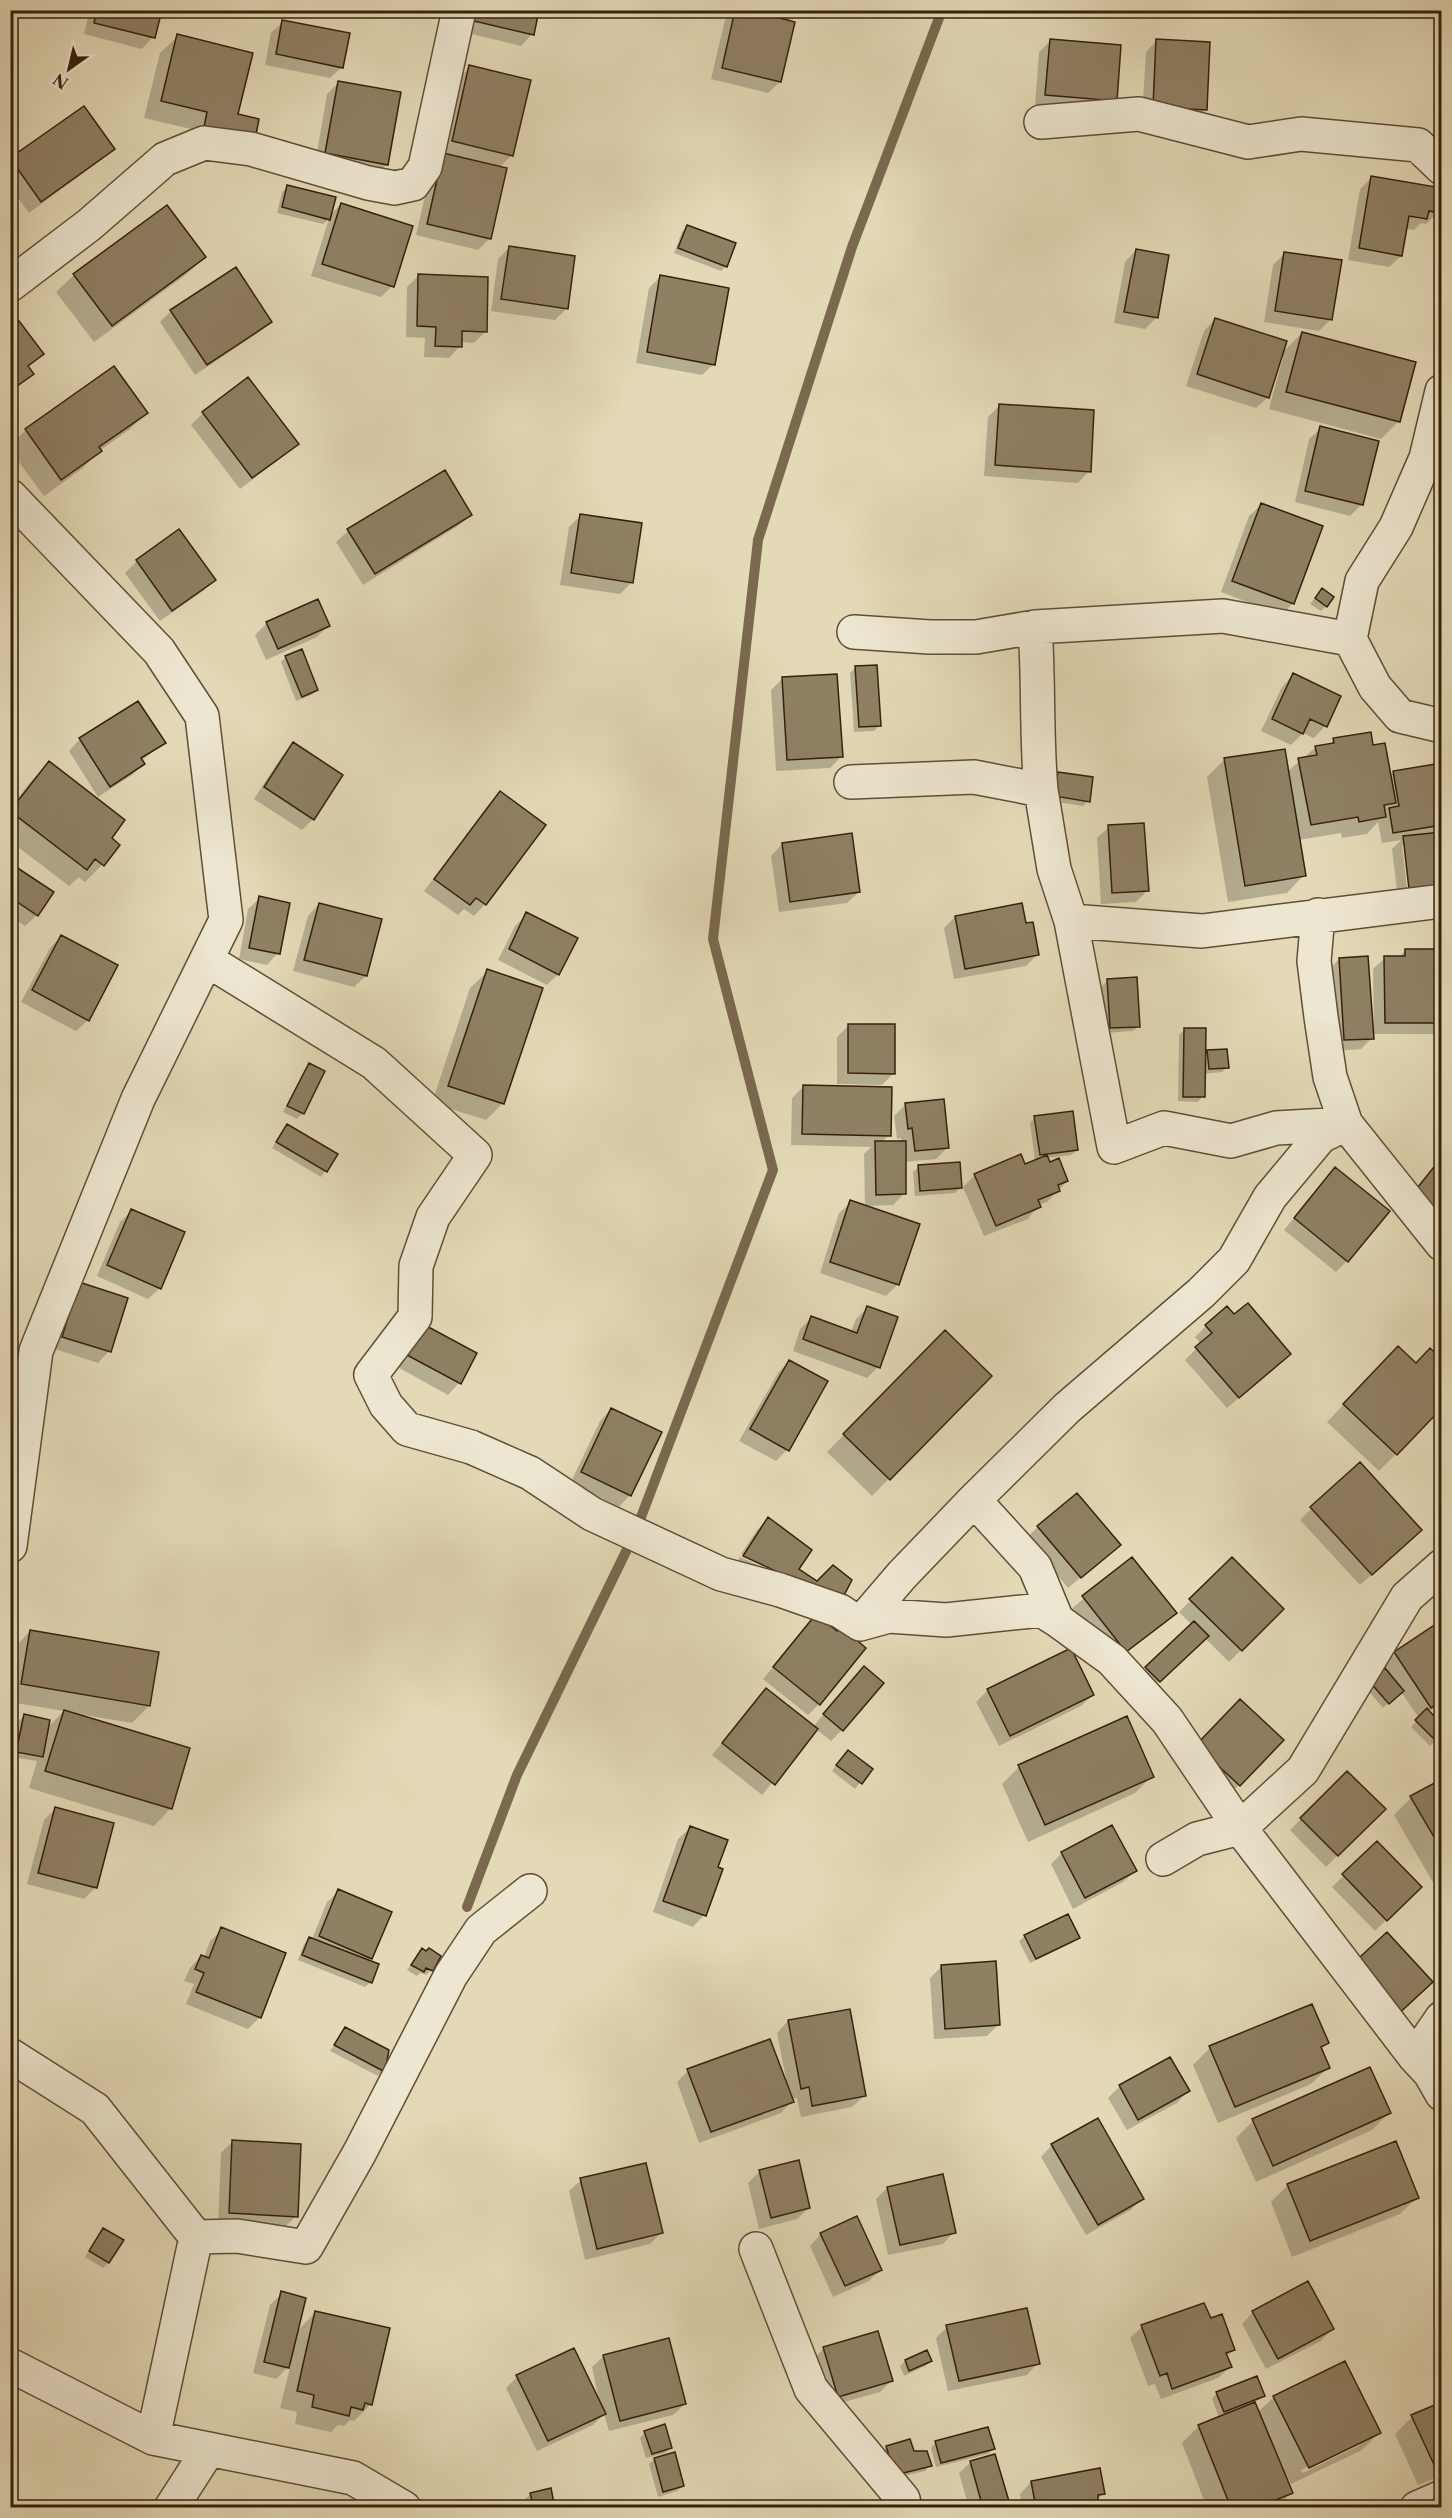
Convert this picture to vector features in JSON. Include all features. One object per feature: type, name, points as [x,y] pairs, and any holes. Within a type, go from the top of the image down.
[{"type":"street","points":[[10,285],[89,225],[165,159],[204,144],[251,148],[395,188],[412,184],[425,167],[459,10]]},
{"type":"street","points":[[1041,122],[1139,114],[1248,142],[1301,134],[1418,145],[1442,168]]},
{"type":"street","points":[[1442,391],[1426,458],[1396,527],[1362,580],[1350,639],[1375,687],[1400,716],[1442,726]]},
{"type":"street","points":[[10,496],[159,651],[202,716],[226,920],[138,1098],[36,1351],[10,1546]]},
{"type":"street","points":[[854,632],[930,637],[976,637],[1035,627],[1223,616],[1350,639]]},
{"type":"street","points":[[1035,627],[1038,663],[1036,740],[1041,790],[1054,869],[1071,921],[1114,1147],[1164,1128],[1231,1141],[1276,1128],[1346,1124]]},
{"type":"street","points":[[851,782],[974,777],[1041,790]]},
{"type":"street","points":[[1071,921],[1202,931],[1442,901]]},
{"type":"street","points":[[1318,915],[1314,961],[1321,1017],[1330,1077],[1346,1124],[1442,1244]]},
{"type":"street","points":[[207,960],[374,1063],[475,1155],[433,1217],[416,1266],[415,1317],[371,1375],[386,1405],[407,1429],[481,1451],[530,1473],[592,1514],[721,1574],[780,1590],[840,1611],[860,1624],[889,1616],[946,1620],[1041,1610],[1057,1620],[1112,1660],[1167,1720],[1240,1828],[1430,2073],[1442,2094]]},
{"type":"street","points":[[860,1624],[902,1575],[1067,1408],[1201,1293],[1234,1260],[1270,1197],[1321,1136],[1346,1124]]},
{"type":"street","points":[[974,1500],[1035,1566],[1057,1620]]},
{"type":"street","points":[[1163,1859],[1197,1839],[1240,1828],[1303,1770],[1407,1597],[1442,1566]]},
{"type":"street","points":[[196,2237],[237,2236],[306,2247],[360,2152],[451,1975],[481,1930],[530,1891]]},
{"type":"street","points":[[1416,2057],[1442,2018]]},
{"type":"street","points":[[10,2055],[95,2109],[196,2237]]},
{"type":"street","points":[[153,2438],[196,2237]]},
{"type":"street","points":[[756,2249],[810,2389],[903,2499],[905,2508]]},
{"type":"street","points":[[10,2365],[153,2438],[353,2478],[404,2508]]},
{"type":"street","points":[[171,2508],[209,2449]]},
{"type":"street","points":[[1417,2508],[1442,2497]]},
{"type":"building","points":[[97,10],[162,10],[155,38],[94,23]]},
{"type":"building","points":[[476,10],[539,10],[534,35],[474,21]]},
{"type":"building","points":[[735,10],[749,10],[795,22],[781,82],[722,68]]},
{"type":"building","points":[[282,20],[350,33],[343,68],[276,54]]},
{"type":"building","points":[[177,34],[253,53],[238,114],[259,119],[255,140],[204,127],[207,112],[161,101]]},
{"type":"building","points":[[1050,39],[1121,45],[1117,101],[1045,95]]},
{"type":"building","points":[[1156,39],[1210,42],[1207,110],[1153,107]]},
{"type":"building","points":[[469,65],[531,80],[513,156],[452,141]]},
{"type":"building","points":[[338,81],[401,92],[388,165],[325,153]]},
{"type":"building","points":[[84,106],[115,149],[41,202],[10,158]]},
{"type":"building","points":[[443,153],[507,168],[491,239],[427,224]]},
{"type":"building","points":[[1371,176],[1442,188],[1439,213],[1429,211],[1427,219],[1409,216],[1402,256],[1359,248]]},
{"type":"building","points":[[287,185],[336,197],[330,220],[282,207]]},
{"type":"building","points":[[341,203],[413,226],[394,287],[322,264]]},
{"type":"building","points":[[167,205],[206,257],[112,326],[73,274]]},
{"type":"building","points":[[687,225],[736,243],[727,267],[678,248]]},
{"type":"building","points":[[509,246],[575,256],[568,309],[501,299]]},
{"type":"building","points":[[1136,249],[1169,255],[1158,318],[1124,312]]},
{"type":"building","points":[[1284,252],[1342,260],[1332,320],[1275,311]]},
{"type":"building","points":[[236,267],[272,322],[207,365],[170,310]]},
{"type":"building","points":[[418,274],[488,277],[487,332],[462,331],[462,347],[435,346],[436,327],[417,326]]},
{"type":"building","points":[[660,275],[729,288],[715,365],[647,352]]},
{"type":"building","points":[[13,313],[44,354],[28,366],[34,374],[10,391],[10,315]]},
{"type":"building","points":[[1215,318],[1287,341],[1269,398],[1197,374]]},
{"type":"building","points":[[1302,332],[1416,362],[1400,422],[1286,392]]},
{"type":"building","points":[[114,366],[148,413],[99,447],[102,451],[61,480],[25,429]]},
{"type":"building","points":[[248,377],[299,444],[252,478],[202,412]]},
{"type":"building","points":[[999,404],[1094,410],[1091,472],[995,465]]},
{"type":"building","points":[[1320,426],[1379,441],[1363,505],[1305,491]]},
{"type":"building","points":[[445,470],[472,515],[375,574],[347,529]]},
{"type":"building","points":[[1261,503],[1323,526],[1294,604],[1232,581]]},
{"type":"building","points":[[580,514],[642,523],[633,583],[571,573]]},
{"type":"building","points":[[179,529],[216,580],[172,611],[136,560]]},
{"type":"building","points":[[1322,588],[1334,597],[1327,607],[1315,598]]},
{"type":"building","points":[[318,599],[330,626],[278,649],[266,622]]},
{"type":"building","points":[[302,649],[318,690],[302,697],[285,656]]},
{"type":"building","points":[[877,665],[881,726],[859,727],[855,666]]},
{"type":"building","points":[[1293,673],[1341,696],[1327,727],[1310,719],[1303,734],[1272,719]]},
{"type":"building","points":[[837,674],[843,757],[787,760],[782,677]]},
{"type":"building","points":[[138,701],[166,743],[141,758],[145,764],[110,787],[79,738]]},
{"type":"building","points":[[1371,732],[1373,745],[1385,743],[1396,803],[1384,805],[1386,817],[1359,822],[1358,817],[1311,825],[1298,758],[1317,755],[1315,746],[1334,743],[1333,738]]},
{"type":"building","points":[[293,742],[343,775],[314,820],[264,787]]},
{"type":"building","points":[[1285,749],[1306,876],[1245,886],[1224,758]]},
{"type":"building","points":[[49,761],[125,820],[112,838],[120,845],[104,866],[95,859],[87,870],[10,811]]},
{"type":"building","points":[[1442,763],[1442,825],[1393,833],[1389,808],[1399,806],[1393,771]]},
{"type":"building","points":[[1058,772],[1093,777],[1090,802],[1054,796]]},
{"type":"building","points":[[500,791],[546,825],[486,905],[476,898],[470,905],[434,879]]},
{"type":"building","points":[[1144,823],[1149,891],[1112,893],[1108,825]]},
{"type":"building","points":[[1442,832],[1442,885],[1409,889],[1403,836]]},
{"type":"building","points":[[852,833],[860,892],[790,902],[782,843]]},
{"type":"building","points":[[10,863],[54,892],[38,916],[10,897]]},
{"type":"building","points":[[259,896],[290,903],[280,954],[249,948]]},
{"type":"building","points":[[319,903],[382,919],[367,976],[304,960]]},
{"type":"building","points":[[1022,903],[1026,923],[1033,922],[1039,955],[965,969],[955,916]]},
{"type":"building","points":[[526,912],[578,938],[559,975],[509,949]]},
{"type":"building","points":[[61,935],[118,965],[89,1021],[32,990]]},
{"type":"building","points":[[1405,949],[1439,949],[1438,954],[1442,954],[1442,1023],[1385,1023],[1384,956],[1405,956]]},
{"type":"building","points":[[1368,956],[1374,1039],[1344,1040],[1339,958]]},
{"type":"building","points":[[487,969],[543,988],[504,1104],[448,1086]]},
{"type":"building","points":[[1137,977],[1140,1027],[1110,1028],[1107,979]]},
{"type":"building","points":[[848,1024],[895,1024],[895,1074],[848,1073]]},
{"type":"building","points":[[1184,1028],[1206,1028],[1205,1097],[1183,1097]]},
{"type":"building","points":[[1227,1049],[1229,1068],[1209,1069],[1207,1050]]},
{"type":"building","points":[[309,1063],[325,1071],[304,1114],[287,1106]]},
{"type":"building","points":[[803,1085],[892,1087],[891,1136],[802,1134]]},
{"type":"building","points":[[944,1099],[949,1148],[915,1151],[912,1128],[908,1129],[905,1103]]},
{"type":"building","points":[[1073,1111],[1078,1150],[1040,1155],[1034,1116]]},
{"type":"building","points":[[287,1124],[338,1154],[327,1172],[276,1142]]},
{"type":"building","points":[[875,1141],[906,1141],[906,1194],[876,1195]]},
{"type":"building","points":[[1021,1154],[1025,1164],[1047,1155],[1050,1162],[1059,1158],[1068,1181],[1058,1185],[1060,1191],[1038,1200],[1041,1207],[996,1226],[974,1174]]},
{"type":"building","points":[[1442,1157],[1442,1214],[1414,1192]]},
{"type":"building","points":[[960,1162],[962,1188],[920,1191],[918,1165]]},
{"type":"building","points":[[1335,1167],[1390,1211],[1348,1262],[1294,1218]]},
{"type":"building","points":[[850,1200],[920,1224],[899,1285],[830,1262]]},
{"type":"building","points":[[131,1209],[185,1232],[161,1289],[107,1265]]},
{"type":"building","points":[[79,1282],[128,1298],[111,1352],[62,1337]]},
{"type":"building","points":[[1248,1303],[1291,1354],[1239,1398],[1195,1347],[1212,1333],[1205,1325],[1227,1306],[1234,1314]]},
{"type":"building","points":[[867,1306],[898,1317],[880,1368],[803,1339],[811,1316],[857,1333]]},
{"type":"building","points":[[421,1323],[477,1353],[461,1384],[405,1354]]},
{"type":"building","points":[[945,1330],[992,1376],[890,1480],[843,1434]]},
{"type":"building","points":[[1398,1346],[1416,1363],[1430,1348],[1442,1359],[1442,1408],[1397,1455],[1343,1404]]},
{"type":"building","points":[[789,1360],[828,1381],[789,1451],[750,1429]]},
{"type":"building","points":[[611,1408],[662,1432],[631,1496],[581,1472]]},
{"type":"building","points":[[1360,1462],[1422,1530],[1372,1575],[1310,1507]]},
{"type":"building","points":[[1077,1493],[1121,1545],[1081,1578],[1037,1526]]},
{"type":"building","points":[[768,1517],[812,1550],[799,1569],[817,1581],[833,1565],[852,1580],[841,1601],[743,1556]]},
{"type":"building","points":[[1132,1557],[1177,1613],[1126,1652],[1082,1596]]},
{"type":"building","points":[[1232,1557],[1284,1609],[1242,1651],[1189,1599]]},
{"type":"building","points":[[816,1614],[837,1631],[840,1626],[866,1648],[820,1705],[773,1667]]},
{"type":"building","points":[[1194,1621],[1209,1636],[1160,1682],[1145,1667]]},
{"type":"building","points":[[1439,1622],[1442,1625],[1442,1701],[1431,1708],[1394,1652]]},
{"type":"building","points":[[30,1630],[159,1652],[150,1706],[21,1684]]},
{"type":"building","points":[[1071,1648],[1094,1695],[1010,1736],[987,1689]]},
{"type":"building","points":[[864,1666],[884,1683],[843,1731],[823,1714]]},
{"type":"building","points":[[1385,1668],[1404,1691],[1389,1704],[1369,1681]]},
{"type":"building","points":[[766,1688],[818,1729],[775,1785],[722,1743]]},
{"type":"building","points":[[1240,1699],[1284,1740],[1240,1786],[1196,1745]]},
{"type":"building","points":[[1442,1706],[1442,1737],[1437,1742],[1415,1720],[1427,1708],[1433,1715]]},
{"type":"building","points":[[64,1710],[190,1748],[172,1809],[45,1771]]},
{"type":"building","points":[[24,1714],[50,1720],[43,1757],[16,1752]]},
{"type":"building","points":[[1127,1716],[1154,1777],[1045,1825],[1018,1765]]},
{"type":"building","points":[[848,1750],[873,1769],[862,1784],[836,1765]]},
{"type":"building","points":[[1347,1771],[1386,1809],[1338,1856],[1300,1818]]},
{"type":"building","points":[[1442,1779],[1442,1851],[1410,1796]]},
{"type":"building","points":[[55,1807],[114,1823],[97,1888],[38,1873]]},
{"type":"building","points":[[1112,1825],[1137,1871],[1085,1898],[1061,1852]]},
{"type":"building","points":[[690,1826],[728,1840],[718,1867],[723,1869],[706,1916],[663,1901]]},
{"type":"building","points":[[1377,1841],[1422,1887],[1387,1921],[1342,1874]]},
{"type":"building","points":[[338,1889],[392,1912],[372,1959],[319,1936]]},
{"type":"building","points":[[1068,1914],[1080,1938],[1036,1959],[1024,1935]]},
{"type":"building","points":[[221,1927],[286,1953],[261,2018],[196,1992],[204,1973],[195,1969],[201,1955],[209,1958]]},
{"type":"building","points":[[1387,1932],[1433,1982],[1394,2018],[1348,1968]]},
{"type":"building","points":[[309,1937],[379,1964],[372,1983],[302,1955]]},
{"type":"building","points":[[422,1948],[426,1951],[429,1948],[441,1956],[433,1971],[426,1968],[424,1972],[411,1965]]},
{"type":"building","points":[[996,1961],[1000,2025],[945,2029],[941,1965]]},
{"type":"building","points":[[1312,2004],[1329,2043],[1321,2047],[1330,2068],[1235,2107],[1209,2046]]},
{"type":"building","points":[[850,2009],[866,2096],[812,2106],[809,2087],[801,2089],[788,2020]]},
{"type":"building","points":[[345,2027],[389,2050],[385,2072],[334,2045]]},
{"type":"building","points":[[770,2039],[794,2102],[711,2132],[687,2069]]},
{"type":"building","points":[[1170,2057],[1190,2091],[1138,2120],[1119,2085]]},
{"type":"building","points":[[1370,2067],[1391,2113],[1273,2166],[1252,2119]]},
{"type":"building","points":[[1098,2118],[1144,2199],[1098,2225],[1051,2144]]},
{"type":"building","points":[[232,2140],[301,2144],[298,2217],[229,2213]]},
{"type":"building","points":[[1396,2141],[1419,2198],[1310,2241],[1287,2184]]},
{"type":"building","points":[[799,2160],[810,2208],[771,2218],[759,2170]]},
{"type":"building","points":[[646,2163],[663,2233],[597,2249],[580,2178]]},
{"type":"building","points":[[943,2174],[956,2233],[900,2245],[887,2187]]},
{"type":"building","points":[[857,2216],[882,2270],[845,2286],[820,2233]]},
{"type":"building","points":[[103,2228],[124,2240],[109,2263],[89,2251]]},
{"type":"building","points":[[1308,2281],[1334,2329],[1278,2359],[1252,2311]]},
{"type":"building","points":[[281,2291],[306,2298],[289,2368],[264,2362]]},
{"type":"building","points":[[1204,2303],[1211,2318],[1222,2314],[1235,2350],[1226,2353],[1232,2367],[1172,2389],[1167,2373],[1160,2376],[1141,2325]]},
{"type":"building","points":[[1027,2308],[1040,2364],[959,2381],[946,2325]]},
{"type":"building","points":[[315,2311],[390,2328],[372,2405],[365,2403],[363,2410],[351,2407],[349,2416],[312,2407],[314,2395],[297,2391]]},
{"type":"building","points":[[878,2331],[893,2381],[838,2397],[823,2347]]},
{"type":"building","points":[[669,2338],[686,2404],[620,2421],[603,2355]]},
{"type":"building","points":[[574,2348],[606,2414],[548,2441],[516,2375]]},
{"type":"building","points":[[927,2350],[932,2361],[909,2371],[905,2360]]},
{"type":"building","points":[[1345,2361],[1381,2433],[1309,2468],[1273,2396]]},
{"type":"building","points":[[1257,2376],[1265,2396],[1224,2412],[1216,2392]]},
{"type":"building","points":[[1255,2402],[1293,2493],[1268,2503],[1270,2508],[1231,2508],[1198,2425]]},
{"type":"building","points":[[1442,2402],[1442,2466],[1436,2469],[1411,2415]]},
{"type":"building","points":[[665,2424],[672,2448],[652,2454],[644,2431]]},
{"type":"building","points":[[988,2427],[995,2449],[941,2463],[935,2441]]},
{"type":"building","points":[[910,2439],[914,2451],[927,2451],[932,2466],[895,2475],[886,2446]]},
{"type":"building","points":[[675,2452],[684,2486],[663,2492],[654,2458]]},
{"type":"building","points":[[995,2454],[1011,2508],[983,2508],[970,2461]]},
{"type":"building","points":[[1100,2468],[1105,2494],[1098,2495],[1098,2500],[1054,2508],[1036,2508],[1031,2481]]},
{"type":"building","points":[[551,2488],[555,2508],[534,2508],[530,2493]]},
{"type":"waterway","points":[[467,1907],[517,1775],[635,1533],[773,1170],[713,939],[758,540],[852,247],[942,10]]}]
